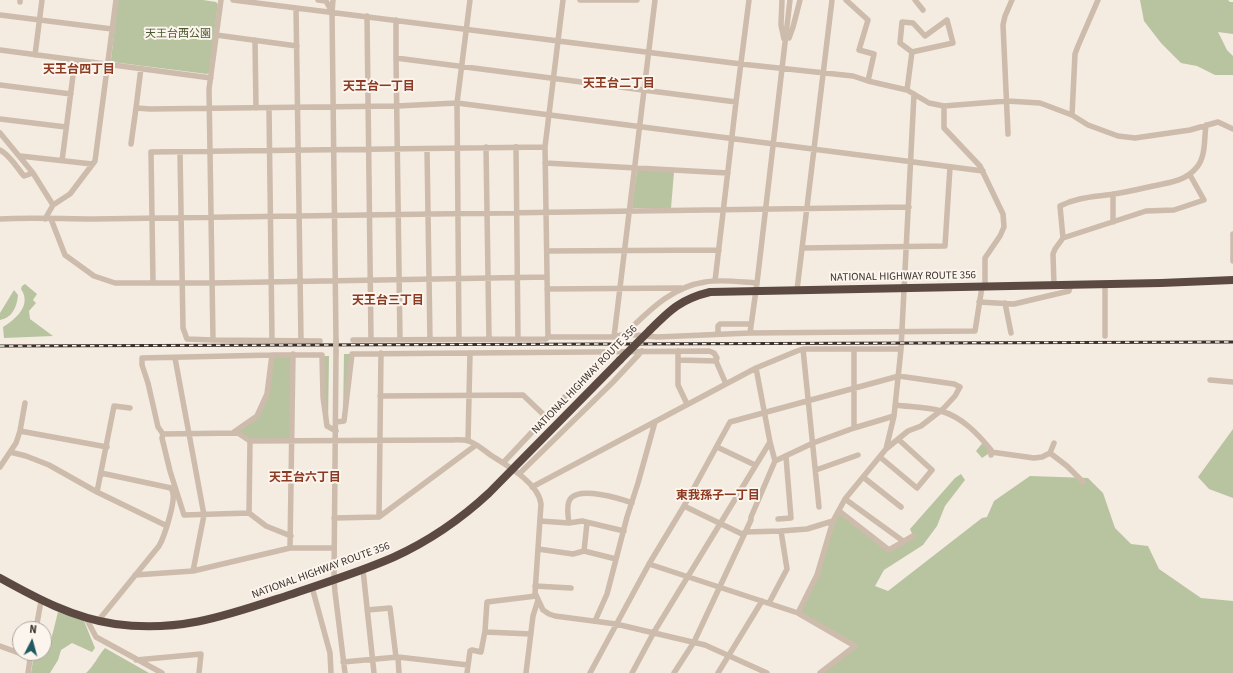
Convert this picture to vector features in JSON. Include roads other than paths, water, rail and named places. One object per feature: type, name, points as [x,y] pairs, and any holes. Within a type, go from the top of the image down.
[{"type":"highway","name":"NATIONAL HIGHWAY ROUTE 356","points":[[0,578],[41,601],[86,618],[113,624],[145,627],[169,626],[226,616],[362,570],[395,557],[446,528],[471,510],[516,472],[620,360],[673,308],[691,297],[710,292],[757,287],[797,290],[1071,285],[1233,280]]},
{"type":"street","points":[[35,55],[42,0]]},
{"type":"street","points":[[116,0],[95,161],[70,194],[53,205],[48,219],[65,255],[94,276],[115,283],[547,277]]},
{"type":"street","points":[[213,340],[209,108],[220,0]]},
{"type":"street","points":[[233,0],[741,64],[852,76],[907,90],[929,103],[944,106],[1007,101],[1040,103],[1072,115],[1088,125],[1118,136],[1135,138],[1190,130],[1218,122],[1232,127]]},
{"type":"street","points":[[318,0],[326,1],[332,12]]},
{"type":"street","points":[[333,0],[333,149],[336,342],[334,592],[345,673]]},
{"type":"street","points":[[459,339],[457,103],[470,0]]},
{"type":"street","points":[[548,337],[545,147],[563,0]]},
{"type":"street","points":[[580,0],[637,0]]},
{"type":"street","points":[[614,337],[655,0]]},
{"type":"street","points":[[714,281],[749,0]]},
{"type":"street","points":[[782,0],[781,25],[786,46]]},
{"type":"street","points":[[750,333],[757,287],[786,46],[790,0]]},
{"type":"street","points":[[786,46],[800,0]]},
{"type":"street","points":[[797,290],[832,0]]},
{"type":"street","points":[[846,0],[868,20],[859,50],[874,54],[868,81]]},
{"type":"street","points":[[915,0],[923,10]]},
{"type":"street","points":[[1008,134],[1003,25],[1012,0]]},
{"type":"street","points":[[1072,115],[1075,54],[1098,0]]},
{"type":"street","points":[[296,8],[301,341]]},
{"type":"street","points":[[0,15],[112,30]]},
{"type":"street","points":[[367,16],[371,340]]},
{"type":"street","points":[[396,20],[400,340]]},
{"type":"street","points":[[946,20],[953,43],[912,52],[900,43],[902,22],[913,23],[925,36],[946,20]]},
{"type":"street","points":[[216,35],[297,46]]},
{"type":"street","points":[[255,40],[256,108]]},
{"type":"street","points":[[0,50],[211,78]]},
{"type":"street","points":[[907,90],[912,52]]},
{"type":"street","points":[[396,58],[736,102]]},
{"type":"street","points":[[62,161],[75,60]]},
{"type":"street","points":[[131,144],[141,68]]},
{"type":"street","points":[[0,85],[71,94]]},
{"type":"street","points":[[886,449],[894,416],[899,376],[914,94]]},
{"type":"street","points":[[136,108],[397,106],[457,103],[983,171]]},
{"type":"street","points":[[353,340],[546,339],[548,337],[614,337],[625,334],[657,337],[750,333],[902,333],[975,331],[978,302],[983,287],[985,258],[1000,236],[1004,227],[1003,214],[980,166],[944,128],[944,106]]},
{"type":"street","points":[[268,108],[270,150],[272,340]]},
{"type":"street","points":[[0,119],[66,127]]},
{"type":"street","points":[[1063,238],[1060,206],[1070,201],[1177,181],[1190,175],[1197,167],[1203,154],[1206,125]]},
{"type":"street","points":[[0,134],[33,173],[53,205]]},
{"type":"street","points":[[486,147],[490,339]]},
{"type":"street","points":[[516,147],[518,339]]},
{"type":"street","points":[[153,283],[151,152],[545,147]]},
{"type":"street","points":[[427,149],[430,340]]},
{"type":"street","points":[[0,150],[7,154],[13,164],[24,176],[33,173]]},
{"type":"street","points":[[180,152],[183,328],[188,339],[320,341]]},
{"type":"street","points":[[20,156],[92,164]]},
{"type":"street","points":[[545,163],[728,173]]},
{"type":"street","points":[[803,248],[907,248],[945,246],[950,167]]},
{"type":"street","points":[[1054,285],[1053,254],[1063,238],[1146,211],[1174,210],[1204,200],[1190,175]]},
{"type":"street","points":[[1113,194],[1113,222]]},
{"type":"street","points":[[0,219],[32,217],[48,219],[152,218],[909,208]]},
{"type":"street","points":[[1233,234],[1233,261]]},
{"type":"street","points":[[547,251],[719,250]]},
{"type":"street","points":[[625,334],[658,302],[694,284],[714,281],[757,287]]},
{"type":"street","points":[[1105,284],[1105,336]]},
{"type":"street","points":[[978,302],[1014,304],[1069,290],[1071,285]]},
{"type":"street","points":[[547,289],[684,288]]},
{"type":"street","points":[[1005,303],[1011,332]]},
{"type":"street","points":[[718,334],[718,326],[720,324],[751,324]]},
{"type":"street","points":[[804,349],[819,507]]},
{"type":"street","points":[[854,349],[854,428]]},
{"type":"street","points":[[532,487],[756,368],[797,350],[901,349]]},
{"type":"street","points":[[516,472],[613,382],[642,351]]},
{"type":"street","points":[[678,351],[678,384],[687,404]]},
{"type":"street","points":[[336,422],[344,421],[352,354],[709,351],[714,353],[717,358],[716,361],[726,384]]},
{"type":"street","points":[[503,463],[608,352]]},
{"type":"street","points":[[379,517],[381,353]]},
{"type":"street","points":[[468,441],[470,353]]},
{"type":"street","points":[[291,536],[266,526],[249,513],[184,515],[170,471],[162,438],[163,434],[158,427],[148,383],[142,365],[142,358],[293,354],[322,355],[323,397],[327,426],[336,430]]},
{"type":"street","points":[[290,548],[293,354]]},
{"type":"street","points":[[234,433],[257,416],[268,394],[272,355]]},
{"type":"street","points":[[175,358],[204,515],[193,571]]},
{"type":"street","points":[[678,360],[716,361]]},
{"type":"street","points":[[674,673],[694,642],[745,533],[775,461],[756,368]]},
{"type":"street","points":[[590,673],[649,564],[684,506],[730,422],[899,376],[954,384],[960,387],[955,396],[941,411],[921,426],[908,431],[886,449],[845,499],[833,521],[817,574],[798,613]]},
{"type":"street","points":[[1210,380],[1233,382]]},
{"type":"street","points":[[380,396],[523,395],[546,417]]},
{"type":"street","points":[[0,467],[16,443],[20,431],[25,403]]},
{"type":"street","points":[[895,405],[941,411],[956,417],[978,433],[991,450],[991,454],[1034,458],[1042,457],[1050,453],[1054,443]]},
{"type":"street","points":[[97,492],[114,406],[130,408]]},
{"type":"street","points":[[775,461],[854,428],[894,416]]},
{"type":"street","points":[[595,621],[607,594],[655,422]]},
{"type":"street","points":[[20,431],[106,447]]},
{"type":"street","points":[[163,434],[238,433],[250,441],[468,441],[516,472],[532,487],[541,499],[535,586],[537,598],[543,610],[549,614],[563,618],[616,624],[705,645],[767,673]]},
{"type":"street","points":[[880,457],[917,488],[932,470],[898,439]]},
{"type":"street","points":[[249,513],[250,441]]},
{"type":"street","points":[[632,673],[654,632],[770,442]]},
{"type":"street","points":[[334,518],[379,517],[476,445]]},
{"type":"street","points":[[717,447],[755,465]]},
{"type":"street","points":[[10,452],[49,464],[97,492],[167,526]]},
{"type":"street","points":[[1050,453],[1067,466],[1083,482]]},
{"type":"street","points":[[816,470],[858,455]]},
{"type":"street","points":[[778,520],[791,518],[786,456]]},
{"type":"street","points":[[98,621],[163,540],[174,497],[171,488],[101,473]]},
{"type":"street","points":[[863,477],[900,507]]},
{"type":"street","points":[[568,523],[569,501],[571,497],[578,494],[613,496],[632,503]]},
{"type":"street","points":[[845,499],[904,541]]},
{"type":"street","points":[[684,506],[745,533],[807,528],[833,521]]},
{"type":"street","points":[[839,511],[888,550],[913,536]]},
{"type":"street","points":[[540,521],[568,523],[582,522],[624,531]]},
{"type":"street","points":[[584,551],[587,523]]},
{"type":"street","points":[[769,603],[787,569],[781,531]]},
{"type":"street","points":[[135,575],[193,571],[290,548],[334,548]]},
{"type":"street","points":[[538,549],[573,554],[584,551],[616,559]]},
{"type":"street","points":[[649,564],[798,613],[855,646],[820,673]]},
{"type":"street","points":[[362,570],[374,673]]},
{"type":"street","points":[[535,586],[571,588]]},
{"type":"street","points":[[312,587],[330,653],[331,673]]},
{"type":"street","points":[[467,673],[470,651],[481,652],[485,632],[487,602],[537,598]]},
{"type":"street","points":[[526,673],[533,616],[537,598]]},
{"type":"street","points":[[37,621],[41,601]]},
{"type":"street","points":[[718,673],[730,656],[762,601]]},
{"type":"street","points":[[367,610],[390,608],[399,673]]},
{"type":"street","points":[[86,618],[96,637],[162,673]]},
{"type":"street","points":[[485,632],[531,634]]},
{"type":"street","points":[[0,646],[12,649]]},
{"type":"street","points":[[136,660],[201,654],[199,673]]},
{"type":"street","points":[[344,662],[397,657],[468,665]]},
{"type":"street","points":[[28,673],[30,661]]},
{"type":"railway","points":[[0,346],[1233,342]]},
{"type":"district","name":"天王台四丁目","points":[[79,70]]},
{"type":"district","name":"天王台二丁目","points":[[619,84]]},
{"type":"district","name":"天王台一丁目","points":[[379,87]]},
{"type":"district","name":"天王台三丁目","points":[[388,301]]},
{"type":"district","name":"天王台六丁目","points":[[305,478]]},
{"type":"district","name":"東我孫子一丁目","points":[[718,496]]},
{"type":"park label","name":"天王台西公園","points":[[178,35]]}]
